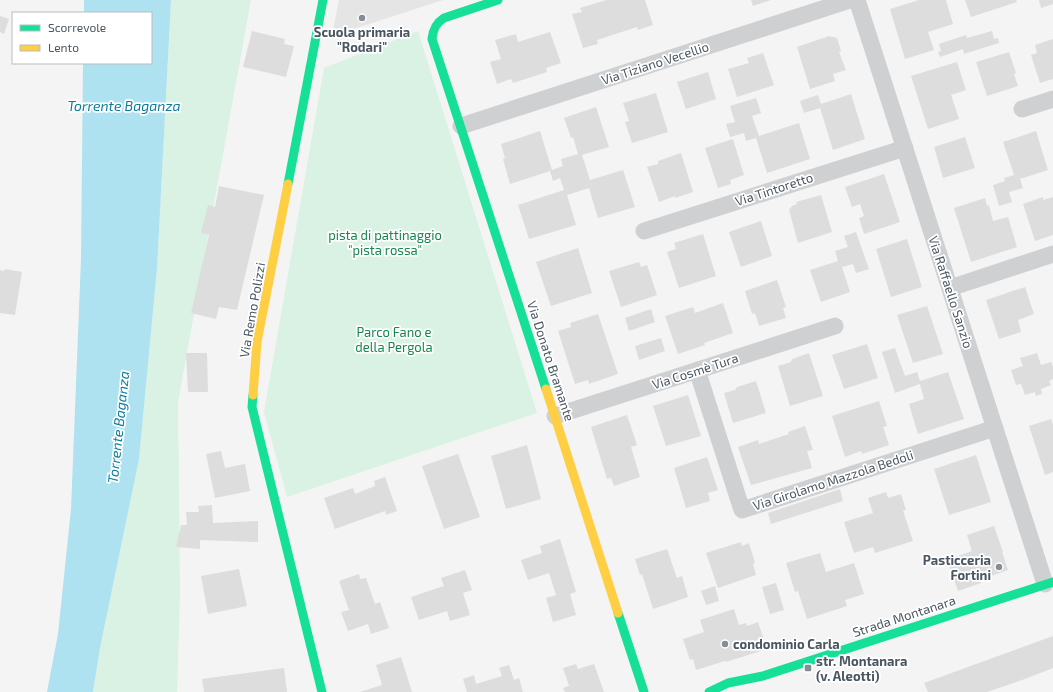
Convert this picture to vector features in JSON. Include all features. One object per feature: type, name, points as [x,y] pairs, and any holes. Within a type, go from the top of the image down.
[{"type":"street","name":"Via Remo Polizzi","points":[[322,692],[252,407],[257,342],[323,0]]},
{"type":"street","name":"Via Donato Bramante","points":[[498,0],[440,20],[435,25],[432,32],[432,39],[644,692]]},
{"type":"street","name":"Via Tiziano Vecellio","points":[[461,126],[850,0]]},
{"type":"street","name":"Via Raffaello Sanzio","points":[[857,0],[995,428],[1049,583]]},
{"type":"street","points":[[1022,109],[1053,99]]},
{"type":"street","name":"Via Tintoretto","points":[[644,231],[905,148]]},
{"type":"street","points":[[950,288],[1053,254]]},
{"type":"street","name":"Via Cosmè Tura","points":[[555,416],[835,326]]},
{"type":"street","name":"Via Girolamo Mazzola Bedoli","points":[[698,370],[742,510],[995,428]]},
{"type":"street","name":"Strada Montanara","points":[[709,692],[728,683],[763,676],[1049,583]]},
{"type":"street","points":[[756,687],[763,676]]},
{"type":"shaded area","name":"Scuola primaria \"Rodari\"","points":[[339,0],[443,0],[332,36]]},
{"type":"green space","points":[[171,0],[251,0],[178,402],[180,593],[177,692],[93,692],[100,648],[139,459],[157,269]]},
{"type":"green space","name":"Parco Fano e della Pergola","points":[[418,31],[537,413],[287,497],[264,412],[324,68]]},
{"type":"water","name":"Torrente Baganza","points":[[84,0],[171,0],[157,269],[139,459],[100,648],[93,692],[47,692],[58,634],[71,509],[81,259],[83,64],[152,64],[152,12],[84,12]]},
{"type":"building","points":[[606,0],[645,0],[653,25],[638,30],[637,27],[597,40],[598,44],[583,48],[572,14],[582,12],[580,8]]},
{"type":"building","points":[[751,0],[771,0],[753,6]]},
{"type":"building","points":[[919,0],[946,0],[953,24],[928,32],[934,50],[905,59],[890,9]]},
{"type":"building","points":[[965,0],[1016,0],[1017,2],[971,17]]},
{"type":"building","points":[[1039,0],[1053,0],[1053,4],[1041,8]]},
{"type":"building","points":[[0,16],[9,19],[4,34],[0,32]]},
{"type":"building","points":[[252,31],[285,39],[284,44],[294,46],[286,77],[243,67]]},
{"type":"building","points":[[992,31],[994,39],[998,38],[999,43],[964,54],[963,49],[940,57],[938,52],[941,51],[939,44],[966,35],[967,38]]},
{"type":"building","points":[[550,32],[561,63],[546,68],[547,72],[513,83],[511,79],[497,84],[490,62],[501,59],[495,40],[516,34],[518,42]]},
{"type":"building","points":[[829,36],[837,38],[841,51],[839,52],[846,70],[833,74],[835,81],[810,89],[797,47]]},
{"type":"building","points":[[1053,39],[1053,79],[1040,83],[1031,55],[1037,53],[1035,45]]},
{"type":"building","points":[[1009,52],[1016,73],[1014,74],[1018,86],[987,96],[976,62]]},
{"type":"building","points":[[763,53],[774,85],[737,97],[728,69],[749,63],[747,58]]},
{"type":"building","points":[[957,62],[966,90],[951,95],[959,119],[928,129],[911,76]]},
{"type":"building","points":[[708,72],[716,99],[686,109],[677,82]]},
{"type":"building","points":[[656,93],[668,132],[632,143],[625,122],[629,121],[623,103]]},
{"type":"building","points":[[851,94],[865,139],[833,150],[820,108],[804,113],[800,101],[818,95],[821,104]]},
{"type":"building","points":[[756,98],[761,113],[752,116],[759,136],[799,123],[810,159],[767,173],[756,138],[746,141],[744,133],[730,137],[726,124],[735,122],[730,106]]},
{"type":"building","points":[[596,107],[609,147],[582,155],[590,180],[623,170],[635,207],[598,218],[589,188],[567,195],[576,225],[529,239],[518,205],[564,190],[560,178],[553,181],[550,171],[510,184],[503,159],[505,158],[501,144],[540,131],[552,170],[563,166],[561,159],[578,154],[573,137],[571,138],[564,118]]},
{"type":"building","points":[[1036,131],[1048,170],[1020,179],[1023,188],[1009,192],[1012,202],[999,206],[993,185],[1005,181],[1004,178],[1014,175],[1003,142]]},
{"type":"building","points":[[965,137],[975,168],[943,178],[934,147]]},
{"type":"building","points":[[733,139],[744,175],[730,180],[731,184],[718,188],[705,148]]},
{"type":"building","points":[[681,153],[693,192],[675,198],[675,196],[659,202],[647,167],[658,164],[658,161]]},
{"type":"building","points":[[884,174],[900,222],[864,234],[859,218],[864,216],[860,204],[852,207],[845,187]]},
{"type":"building","points":[[219,186],[264,195],[237,310],[219,307],[216,319],[191,313],[209,235],[201,233],[208,205],[215,207]]},
{"type":"building","points":[[821,195],[832,232],[798,243],[789,210],[792,206],[797,204],[796,202]]},
{"type":"building","points":[[1043,197],[1043,200],[1053,197],[1053,235],[1035,241],[1023,204]]},
{"type":"building","points":[[985,198],[987,206],[989,205],[993,221],[1008,217],[1017,247],[971,262],[954,208]]},
{"type":"building","points":[[761,221],[772,256],[741,267],[729,232]]},
{"type":"building","points":[[856,232],[869,269],[856,273],[853,264],[842,267],[850,292],[821,302],[810,270],[838,261],[835,251],[848,247],[844,236]]},
{"type":"building","points":[[703,234],[716,276],[679,288],[667,252],[676,249],[674,243]]},
{"type":"building","points":[[907,239],[922,287],[891,297],[876,249]]},
{"type":"building","points":[[578,248],[592,293],[551,306],[536,262]]},
{"type":"building","points":[[639,262],[641,267],[647,265],[657,295],[621,307],[609,271]]},
{"type":"building","points":[[5,269],[22,272],[15,315],[0,313],[0,270],[4,271]]},
{"type":"building","points":[[777,280],[786,307],[783,308],[786,318],[759,326],[755,313],[752,314],[745,291]]},
{"type":"building","points":[[1025,287],[1034,314],[1018,320],[1021,332],[999,339],[986,300]]},
{"type":"building","points":[[723,303],[733,333],[704,343],[705,345],[678,354],[665,316],[693,307],[695,313]]},
{"type":"building","points":[[927,306],[943,354],[913,363],[897,315]]},
{"type":"building","points":[[651,309],[655,322],[629,331],[625,318]]},
{"type":"building","points":[[598,314],[618,374],[589,384],[588,380],[575,384],[558,331],[571,327],[570,323]]},
{"type":"building","points":[[661,338],[665,351],[639,360],[635,346]]},
{"type":"building","points":[[867,344],[878,378],[844,389],[832,355]]},
{"type":"building","points":[[895,348],[905,376],[917,372],[920,381],[948,372],[964,419],[918,434],[909,404],[924,399],[920,384],[895,393],[882,352]]},
{"type":"building","points":[[186,353],[207,353],[208,392],[188,392]]},
{"type":"building","points":[[809,353],[823,396],[790,406],[778,366],[791,362],[792,359]]},
{"type":"building","points":[[1037,353],[1041,365],[1051,362],[1053,367],[1053,379],[1049,381],[1051,385],[1041,389],[1042,394],[1036,396],[1035,392],[1025,395],[1021,384],[1016,385],[1011,370],[1023,366],[1020,358]]},
{"type":"building","points":[[756,381],[766,413],[733,423],[724,393]]},
{"type":"building","points":[[688,395],[701,436],[666,446],[653,406]]},
{"type":"building","points":[[879,401],[887,426],[883,427],[889,445],[862,454],[861,451],[845,457],[832,416]]},
{"type":"building","points":[[627,415],[637,445],[631,447],[640,477],[614,486],[611,478],[607,479],[591,427]]},
{"type":"building","points":[[1051,419],[1053,425],[1053,472],[1045,475],[1029,426]]},
{"type":"building","points":[[805,426],[813,450],[807,451],[812,468],[751,485],[738,447],[758,440],[759,444],[789,434],[788,432]]},
{"type":"building","points":[[527,445],[541,499],[506,509],[491,456]]},
{"type":"building","points":[[221,451],[225,468],[245,464],[250,491],[215,498],[206,454]]},
{"type":"building","points":[[458,454],[480,517],[444,529],[422,466]]},
{"type":"building","points":[[976,455],[991,502],[949,515],[934,469]]},
{"type":"building","points":[[707,457],[718,490],[708,493],[710,501],[686,508],[674,468]]},
{"type":"building","points":[[385,477],[397,511],[386,515],[385,511],[335,529],[324,498],[353,488],[355,494],[375,486],[374,481]]},
{"type":"building","points":[[840,489],[843,501],[771,524],[768,513]]},
{"type":"building","points":[[886,492],[888,498],[901,494],[906,510],[903,511],[913,541],[875,553],[873,547],[854,553],[844,522],[873,513],[868,498]]},
{"type":"building","points":[[212,505],[213,523],[258,521],[258,542],[200,540],[200,549],[176,547],[181,525],[187,525],[186,512],[199,512],[198,506]]},
{"type":"building","points":[[994,526],[1008,570],[980,580],[981,583],[958,591],[947,560],[972,551],[967,535]]},
{"type":"building","points":[[560,539],[576,592],[570,594],[576,615],[553,622],[546,598],[556,595],[549,573],[528,580],[521,560],[542,553],[540,546]]},
{"type":"building","points":[[741,542],[742,546],[749,543],[755,563],[753,564],[756,575],[718,588],[706,553]]},
{"type":"building","points":[[667,549],[677,578],[682,576],[688,597],[653,609],[642,574],[640,575],[635,559]]},
{"type":"building","points":[[820,553],[826,572],[854,563],[864,594],[845,600],[847,606],[807,619],[798,591],[795,592],[786,563]]},
{"type":"building","points":[[239,569],[247,606],[208,614],[201,576]]},
{"type":"building","points":[[465,570],[472,590],[463,593],[470,615],[450,621],[447,611],[419,620],[411,597],[444,586],[441,578]]},
{"type":"building","points":[[359,574],[360,579],[366,578],[375,604],[380,602],[389,628],[371,634],[368,624],[348,631],[341,612],[349,610],[339,581]]},
{"type":"building","points":[[776,583],[784,610],[770,614],[762,587]]},
{"type":"building","points":[[715,586],[719,601],[706,605],[701,591]]},
{"type":"building","name":"condominio Carla","points":[[734,609],[739,625],[746,623],[747,626],[758,622],[767,649],[696,670],[693,659],[690,660],[683,639],[704,632],[700,620]]},
{"type":"building","points":[[1053,636],[1053,668],[1025,679],[987,692],[928,692],[924,683]]},
{"type":"building","points":[[401,657],[412,692],[360,692],[382,685],[376,665]]},
{"type":"building","points":[[576,664],[578,669],[594,664],[604,692],[565,692],[563,688],[569,686],[563,668]]},
{"type":"building","points":[[509,665],[514,680],[519,678],[523,692],[467,692],[463,679],[474,675],[476,684],[502,676],[499,668]]},
{"type":"building","points":[[284,668],[287,692],[204,692],[202,679]]},
{"type":"traffic: fast","points":[[288,184],[323,0]]},
{"type":"traffic: fast","points":[[498,0],[444,18],[435,27],[432,39],[546,389]]},
{"type":"traffic: fast","points":[[253,395],[252,407],[322,692]]},
{"type":"traffic: fast","points":[[709,692],[728,683],[763,676],[1053,582]]},
{"type":"traffic: fast","points":[[618,613],[644,692]]},
{"type":"traffic: slow","points":[[253,395],[257,342],[288,184]]},
{"type":"traffic: slow","points":[[546,389],[618,613]]},
{"type":"place","name":"Scuola primaria \"Rodari\"","points":[[362,18]]},
{"type":"place","name":"Pasticceria Fortini","points":[[999,567]]},
{"type":"place","name":"condominio Carla","points":[[725,644]]},
{"type":"place","name":"str. Montanara (v. Aleotti)","points":[[808,668]]},
{"type":"park label","name":"pista di pattinaggio \"pista rossa\"","points":[[385,242]]}]
